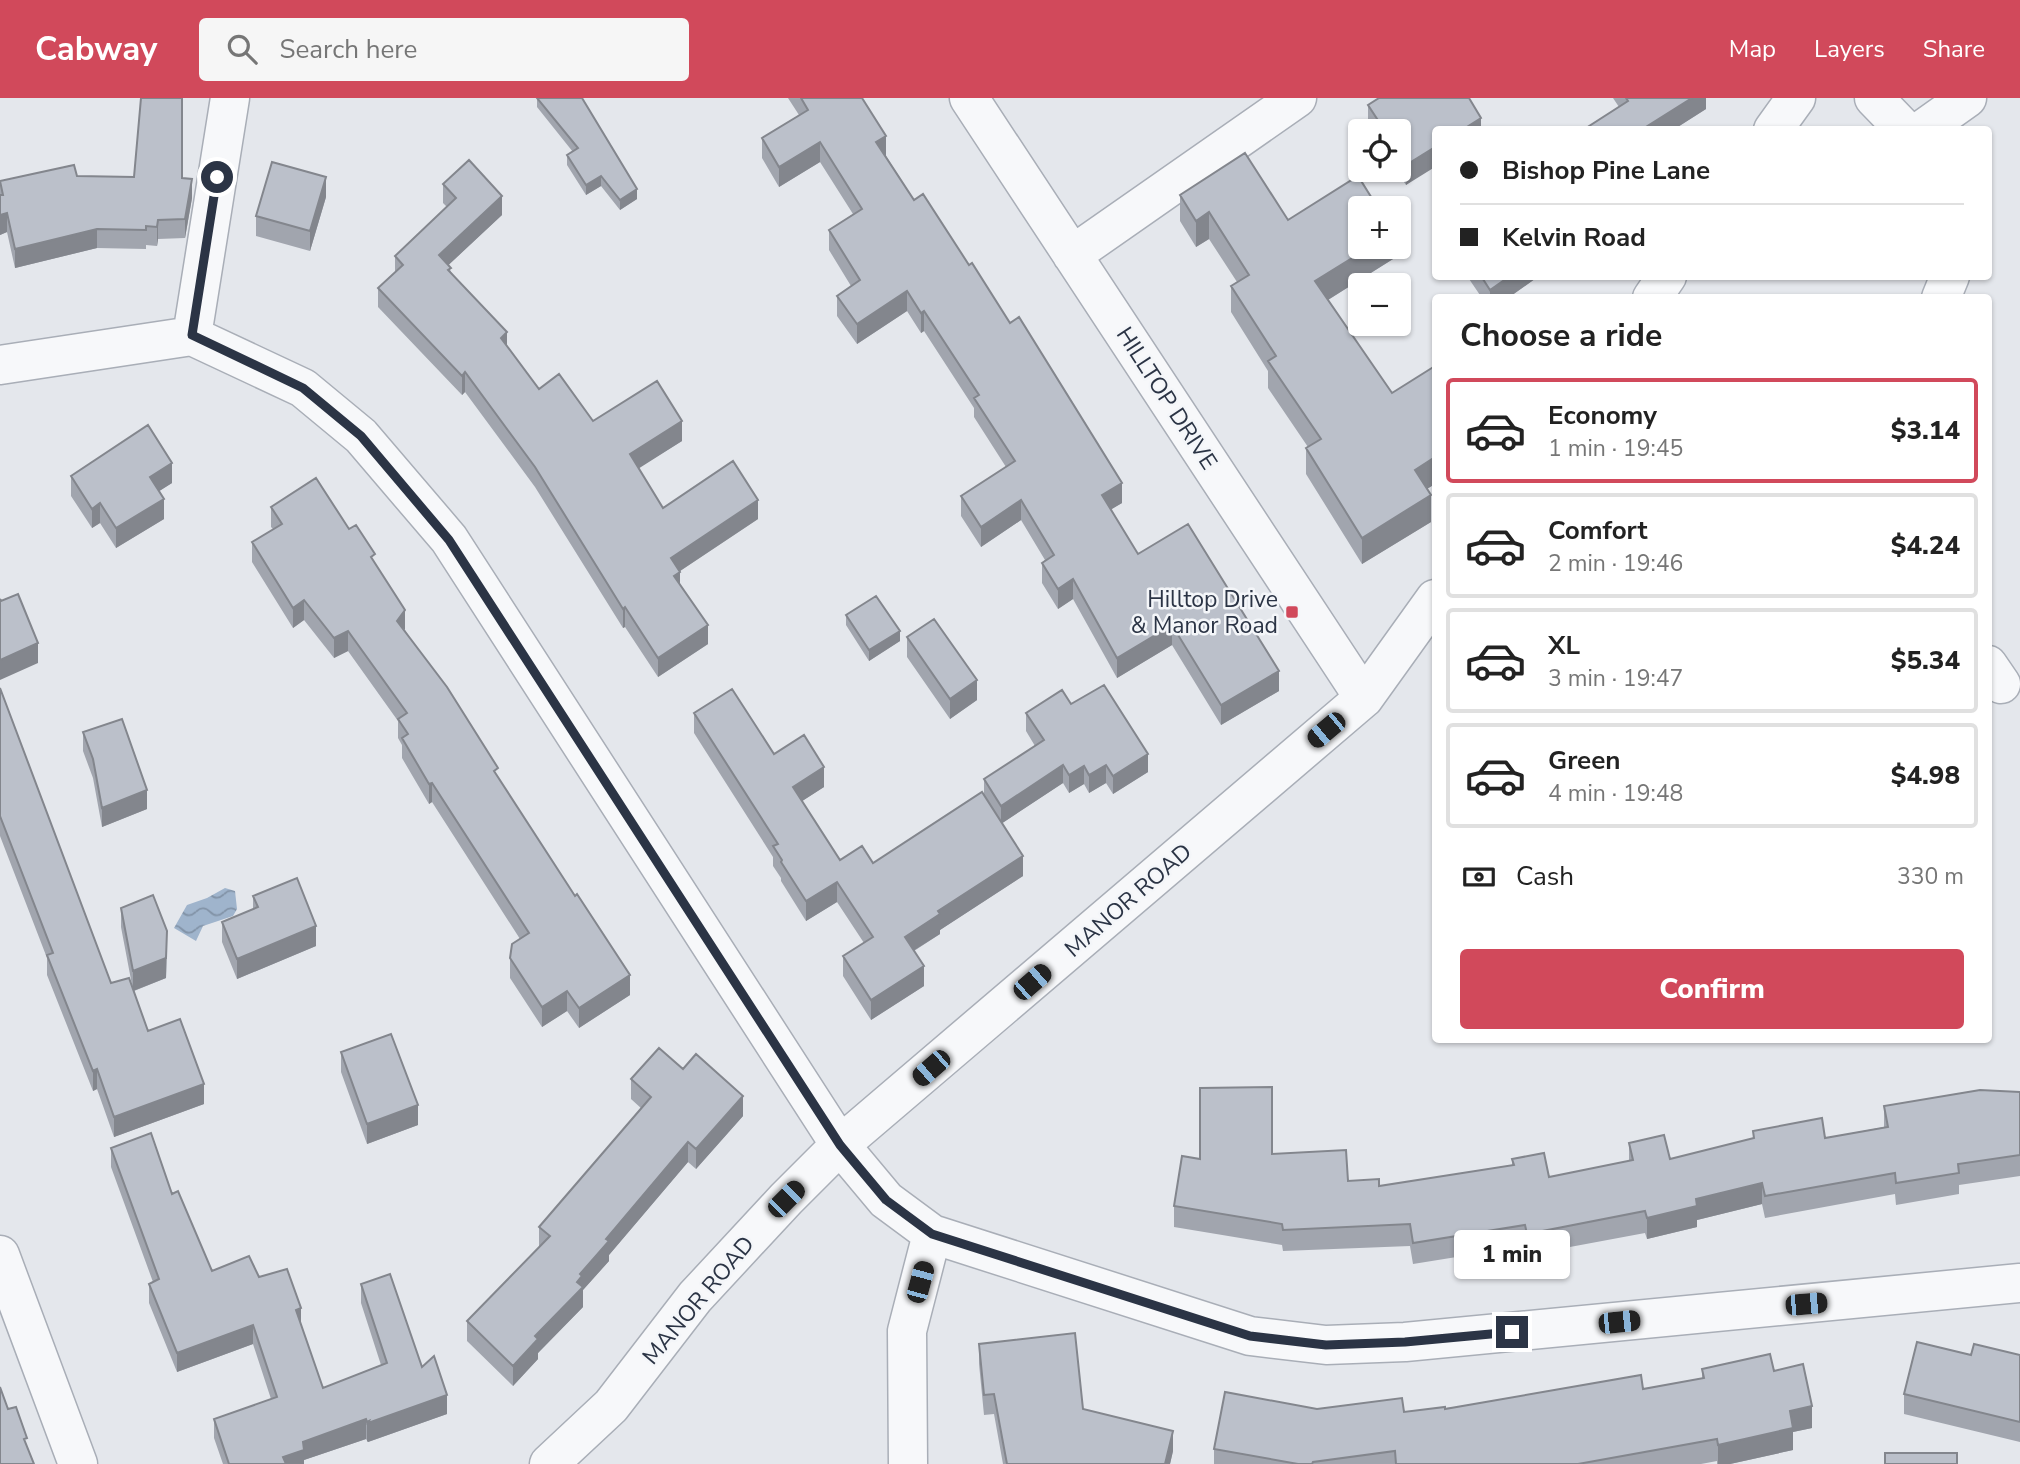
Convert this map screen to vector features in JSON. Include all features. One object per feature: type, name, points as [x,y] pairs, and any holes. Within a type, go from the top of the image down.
[{"type":"street","points":[[192,335],[230,98]]},
{"type":"street","name":"HILLTOP DRIVE","points":[[969,98],[1364,698]]},
{"type":"street","points":[[1072,255],[1297,98]]},
{"type":"street","points":[[1776,126],[1796,98]]},
{"type":"street","points":[[1874,98],[1901,126]]},
{"type":"street","points":[[1928,126],[1967,98]]},
{"type":"street","points":[[0,365],[192,335],[303,388],[361,436],[449,540],[840,1145],[886,1200],[932,1234],[1250,1336],[1326,1345],[1405,1342],[2020,1283]]},
{"type":"street","name":"MANOR ROAD","points":[[549,1464],[611,1406],[695,1297],[840,1145],[1364,698],[1432,603]]},
{"type":"street","points":[[908,1464],[907,1331],[932,1234]]},
{"type":"street","points":[[0,1255],[78,1464]]},
{"type":"water","points":[[225,888],[235,891],[237,909],[233,916],[203,926],[196,941],[174,928],[187,905]]},
{"type":"building","points":[[141,98],[182,98],[182,178],[192,179],[185,219],[158,220],[157,227],[146,226],[146,230],[97,229],[15,249],[7,213],[0,215],[0,195],[3,195],[0,181],[74,165],[77,176],[134,177]]},
{"type":"building","points":[[537,98],[582,98],[637,189],[620,200],[601,176],[586,185],[567,155],[578,148]]},
{"type":"building","points":[[801,98],[862,98],[886,136],[876,142],[914,200],[923,194],[1010,323],[1019,317],[1122,483],[1102,495],[1138,554],[1188,524],[1279,671],[1221,705],[1172,625],[1117,658],[1073,579],[1058,589],[1042,563],[1054,555],[1021,500],[981,527],[961,496],[1015,461],[974,398],[979,395],[924,311],[921,313],[907,291],[857,324],[837,296],[860,280],[829,230],[862,209],[820,142],[779,167],[762,138],[808,110]]},
{"type":"building","points":[[1379,98],[1469,98],[1481,118],[1468,126],[1432,126],[1432,149],[1411,162],[1411,119],[1377,119],[1368,105]]},
{"type":"building","points":[[1626,98],[1692,98],[1647,126],[1589,126],[1628,101]]},
{"type":"building","points":[[1245,153],[1288,220],[1348,182],[1362,182],[1370,196],[1348,196],[1348,259],[1351,259],[1315,281],[1348,329],[1348,336],[1353,336],[1392,393],[1432,368],[1432,459],[1415,470],[1431,495],[1362,538],[1306,448],[1321,439],[1268,361],[1276,356],[1231,286],[1249,275],[1209,212],[1196,221],[1180,195]]},
{"type":"building","points":[[469,160],[502,196],[439,255],[451,268],[448,270],[507,332],[501,338],[539,389],[559,374],[593,421],[657,381],[682,421],[630,454],[663,508],[733,461],[758,500],[671,558],[680,572],[674,576],[708,625],[658,658],[625,607],[623,609],[535,467],[465,372],[462,376],[378,288],[403,265],[395,256],[456,198],[443,184]]},
{"type":"building","points":[[272,162],[326,177],[310,231],[256,216]]},
{"type":"building","points":[[1484,280],[1504,280],[1490,290]]},
{"type":"building","points":[[148,425],[172,463],[150,477],[164,499],[116,528],[100,503],[92,509],[71,476]]},
{"type":"building","points":[[316,478],[349,529],[356,525],[375,554],[371,557],[405,610],[397,621],[447,687],[498,768],[494,771],[630,975],[579,1008],[567,991],[542,1007],[510,958],[512,944],[529,933],[432,783],[429,784],[402,738],[408,734],[398,719],[407,713],[348,631],[334,638],[304,600],[293,608],[252,542],[282,524],[271,507]]},
{"type":"building","points":[[18,594],[38,643],[0,660],[0,599],[1,601]]},
{"type":"building","points":[[876,596],[900,631],[869,650],[846,615]]},
{"type":"building","points":[[934,619],[977,680],[950,699],[907,637]]},
{"type":"building","points":[[1104,685],[1148,754],[1113,776],[1106,765],[1089,775],[1084,766],[1069,775],[1063,765],[1001,806],[984,779],[1044,740],[1026,713],[1062,690],[1071,704]]},
{"type":"building","points":[[0,688],[111,983],[129,978],[148,1031],[180,1019],[204,1084],[114,1117],[97,1069],[93,1071],[47,955],[53,953],[0,816]]},
{"type":"building","points":[[732,689],[774,754],[804,735],[824,767],[793,787],[840,860],[862,846],[873,863],[982,792],[1023,856],[938,911],[940,914],[905,937],[924,966],[871,1000],[843,956],[873,937],[837,882],[806,901],[773,846],[778,844],[694,713]]},
{"type":"building","points":[[122,719],[147,790],[102,808],[93,759],[83,732]]},
{"type":"building","points":[[297,878],[316,926],[237,959],[222,922],[258,907],[253,896]]},
{"type":"building","points":[[153,895],[167,931],[166,958],[133,971],[121,908]]},
{"type":"building","points":[[391,1034],[418,1105],[367,1124],[341,1052]]},
{"type":"building","points":[[659,1048],[683,1069],[696,1054],[743,1096],[696,1149],[688,1142],[580,1274],[582,1276],[577,1282],[583,1287],[535,1336],[538,1339],[513,1366],[467,1321],[550,1236],[539,1227],[651,1097],[631,1079]]},
{"type":"building","points":[[1272,1087],[1272,1154],[1346,1150],[1348,1181],[1379,1179],[1379,1186],[1514,1165],[1512,1159],[1544,1153],[1549,1177],[1633,1160],[1629,1143],[1664,1135],[1670,1159],[1754,1138],[1753,1131],[1822,1118],[1825,1138],[1888,1127],[1884,1106],[1980,1090],[2020,1092],[2020,1155],[1958,1164],[1959,1173],[1896,1183],[1895,1173],[1765,1196],[1762,1183],[1696,1199],[1697,1206],[1647,1218],[1645,1211],[1527,1234],[1525,1225],[1413,1243],[1410,1224],[1283,1230],[1282,1224],[1174,1206],[1182,1156],[1200,1159],[1200,1088]]},
{"type":"building","points":[[151,1133],[172,1194],[178,1191],[212,1271],[249,1256],[259,1277],[287,1269],[301,1308],[296,1310],[323,1388],[387,1363],[361,1284],[390,1274],[422,1367],[434,1356],[447,1395],[368,1423],[366,1419],[303,1442],[304,1450],[283,1457],[286,1464],[229,1464],[214,1419],[277,1397],[253,1325],[177,1353],[149,1284],[159,1279],[111,1148]]},
{"type":"building","points":[[1075,1333],[1083,1409],[1173,1431],[1165,1464],[1007,1464],[994,1394],[984,1395],[979,1344]]},
{"type":"building","points":[[1917,1342],[1971,1355],[1974,1344],[2020,1355],[2020,1422],[1904,1394]]},
{"type":"building","points":[[1770,1354],[1774,1371],[1803,1364],[1812,1406],[1790,1411],[1793,1428],[1718,1445],[1717,1439],[1578,1464],[1396,1464],[1395,1451],[1298,1464],[1214,1449],[1225,1392],[1317,1409],[1402,1398],[1404,1412],[1445,1409],[1641,1375],[1643,1389],[1704,1378],[1702,1369]]},
{"type":"building","points":[[0,1387],[8,1409],[16,1407],[34,1464],[0,1464]]},
{"type":"building","points":[[1885,1453],[1957,1453],[1957,1464],[1885,1464]]},
{"type":"place","name":"Hilltop Drive & Manor Road","points":[[1292,612]]},
{"type":"route","points":[[217,177],[192,335],[303,388],[361,436],[449,540],[840,1145],[886,1200],[932,1234],[1250,1336],[1326,1345],[1405,1342],[1512,1332]]}]
